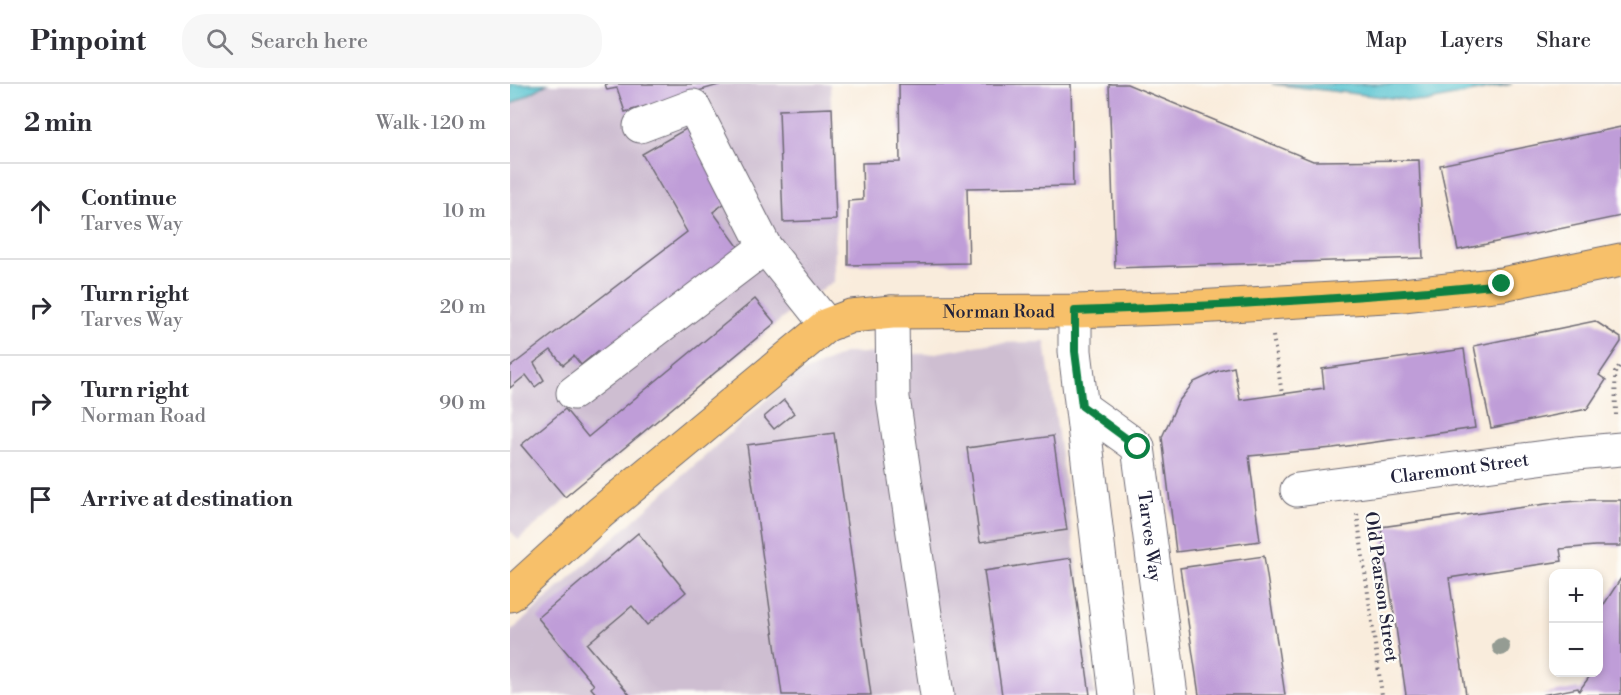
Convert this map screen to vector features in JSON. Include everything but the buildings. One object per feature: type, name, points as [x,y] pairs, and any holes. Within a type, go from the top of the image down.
[{"type":"main road","name":"Norman Road","points":[[510,595],[600,513],[827,325],[851,316],[892,312],[1075,311],[1196,307],[1403,295],[1502,284],[1621,260]]},
{"type":"street","points":[[640,126],[693,106],[765,247],[827,325]]},
{"type":"street","points":[[573,393],[765,247]]},
{"type":"street","points":[[1075,311],[1075,351],[1116,695]]},
{"type":"street","points":[[892,312],[892,398],[937,695]]},
{"type":"street","name":"Tarves Way","points":[[1082,406],[1138,447],[1171,695]]},
{"type":"street","name":"Claremont Street","points":[[1297,490],[1619,449]]},
{"type":"path","points":[[1273,334],[1282,394]]},
{"type":"path","points":[[1619,449],[1615,373],[1621,363]]},
{"type":"path","name":"Old Pearson Street","points":[[1353,483],[1382,695]]},
{"type":"shaded area","points":[[547,84],[830,84],[836,220],[834,282],[806,299],[518,540],[510,530],[510,105]]},
{"type":"shaded area","points":[[1045,342],[1095,695],[510,695],[510,632],[791,378],[846,353],[930,354],[992,343]]},
{"type":"water","points":[[510,84],[547,84],[510,105]]},
{"type":"water","points":[[1272,84],[1512,84],[1425,102]]},
{"type":"route","points":[[1138,447],[1082,406],[1075,351],[1075,311],[1196,307],[1403,295],[1502,284]]}]
